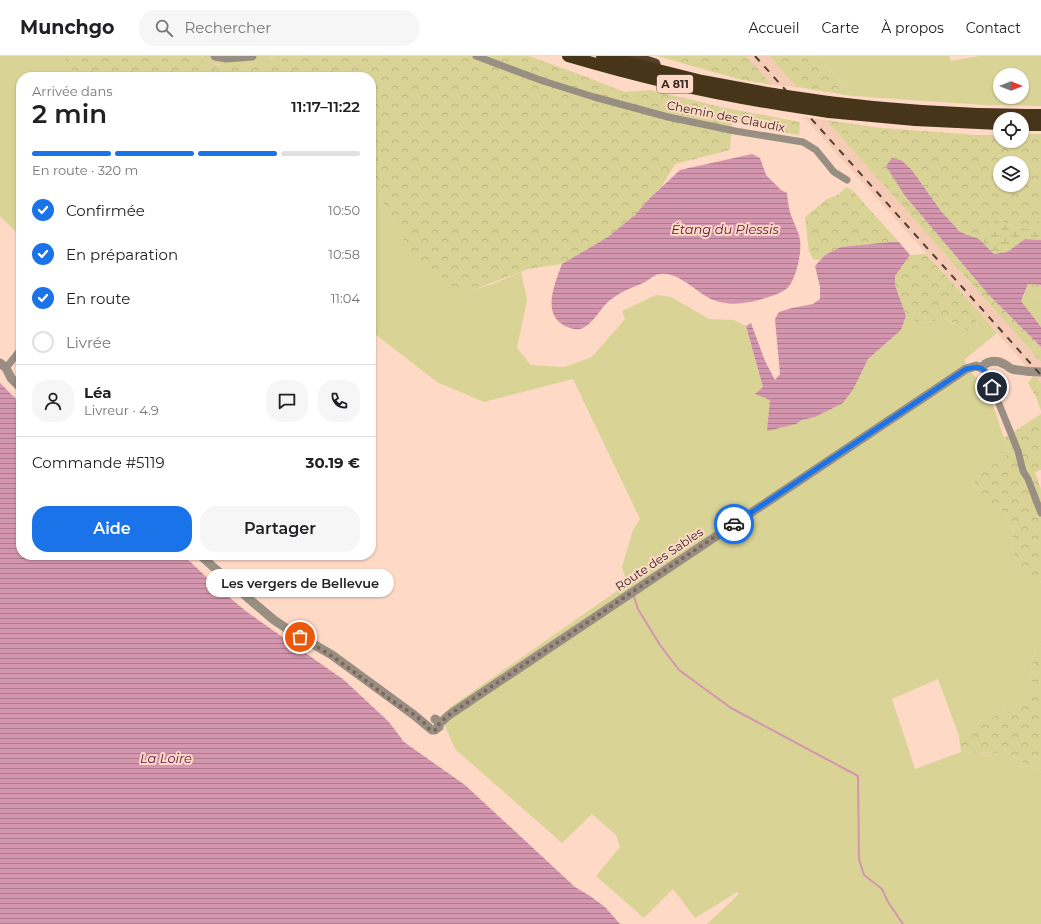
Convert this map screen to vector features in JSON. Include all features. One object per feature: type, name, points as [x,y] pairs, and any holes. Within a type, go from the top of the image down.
[{"type":"highway","name":"A 811","points":[[568,56],[699,90],[784,105],[883,108],[944,113],[1041,115]]},
{"type":"highway","name":"A 811","points":[[602,56],[702,81],[773,94],[829,107],[915,120],[993,124]]},
{"type":"highway","points":[[630,56],[659,65],[661,71]]},
{"type":"highway","points":[[1029,125],[1041,125]]},
{"type":"street","points":[[215,56],[238,58],[252,56]]},
{"type":"street","name":"Chemin des Claudix","points":[[476,56],[565,88],[668,117],[735,131],[803,142],[816,150],[834,172],[847,180]]},
{"type":"street","points":[[16,353],[3,365],[16,383]]},
{"type":"street","name":"Route des Sables","points":[[206,560],[274,620],[332,655],[414,715],[433,722],[449,715],[966,369],[976,366],[982,368],[984,364],[988,362],[997,362],[1010,368],[1028,372],[1041,372]]},
{"type":"street","points":[[982,368],[987,374],[1018,451],[1023,471],[1028,479],[1041,514]]},
{"type":"shaded area","points":[[746,56],[769,56],[797,87],[772,85]]},
{"type":"shaded area","points":[[804,117],[826,120],[1041,362],[1041,383],[977,310]]},
{"type":"green space","points":[[0,56],[63,56],[73,72],[16,72],[16,232],[0,216]]},
{"type":"green space","points":[[63,56],[186,56],[218,65],[248,65],[269,60],[276,56],[529,56],[625,92],[651,90],[721,107],[800,122],[799,135],[732,122],[730,150],[675,164],[662,186],[635,215],[608,237],[562,264],[528,269],[473,290],[454,287],[422,271],[376,189],[376,72],[73,72]]},
{"type":"green space","points":[[186,56],[276,56],[255,64],[232,66],[209,63]]},
{"type":"green space","points":[[657,56],[746,56],[772,85],[738,79]]},
{"type":"green space","points":[[769,56],[817,56],[853,96],[797,87]]},
{"type":"green space","points":[[817,56],[949,56],[951,61],[979,56],[1041,56],[1041,106],[984,105],[853,96]]},
{"type":"green space","points":[[826,120],[881,128],[993,135],[993,148],[1029,148],[1029,134],[1041,134],[1041,219],[1028,229],[1015,227],[997,219],[979,239],[960,232],[941,211],[911,169],[901,160],[892,158],[905,196],[988,294],[1041,347],[1041,362]]},
{"type":"green space","points":[[846,187],[852,190],[899,242],[841,247],[825,255],[820,260],[814,260],[809,251],[805,217],[827,199],[838,195]]},
{"type":"green space","points":[[376,189],[395,225],[473,290],[493,284],[521,272],[527,300],[517,348],[531,365],[565,367],[592,357],[625,319],[622,311],[656,295],[671,297],[709,319],[734,320],[746,326],[763,387],[770,400],[768,430],[796,424],[802,420],[815,417],[854,388],[868,359],[901,330],[906,316],[919,323],[945,319],[957,325],[976,331],[977,310],[997,333],[964,360],[975,377],[984,379],[1009,453],[975,478],[1000,507],[1012,527],[1014,557],[1021,568],[1041,582],[1041,643],[1036,648],[1030,675],[1038,693],[959,736],[938,679],[892,699],[915,769],[961,752],[1007,753],[1041,772],[1041,924],[707,924],[739,894],[737,892],[695,918],[673,889],[644,918],[596,876],[620,847],[616,835],[592,814],[562,843],[455,749],[445,726],[449,708],[627,584],[622,567],[633,530],[640,519],[573,379],[484,402],[437,382],[376,335]]},
{"type":"green space","points":[[997,219],[1015,227],[1028,229],[1041,219],[1041,240],[1025,239],[1007,252],[994,254],[979,239]]},
{"type":"green space","points":[[926,254],[977,310],[976,331],[974,334],[946,319],[919,323],[906,316],[895,285],[895,276],[910,255]]},
{"type":"green space","points":[[1028,284],[1041,285],[1041,298],[1025,293]]},
{"type":"green space","points":[[1025,293],[1041,298],[1041,327],[1021,301]]},
{"type":"green space","points":[[1034,375],[1041,383],[1041,411],[1036,397],[1028,383]]},
{"type":"green space","points":[[1041,414],[1041,470],[1035,472],[1041,489],[1041,582],[1021,568],[1014,557],[1012,527],[1000,507],[976,496],[975,478],[1009,453],[1004,438]]},
{"type":"green space","points":[[1041,643],[1041,772],[1007,753],[961,752],[959,736],[1037,693],[1030,675],[1036,648]]},
{"type":"water","name":"Étang du Plessis","points":[[752,154],[760,158],[766,175],[781,190],[787,193],[788,204],[798,232],[800,252],[797,267],[792,281],[785,290],[759,300],[741,303],[727,303],[715,301],[709,298],[674,276],[659,274],[612,299],[585,327],[580,329],[572,329],[558,321],[553,314],[552,298],[556,280],[562,264],[608,237],[635,215],[649,199],[680,170]]},
{"type":"water","points":[[892,158],[901,160],[911,169],[941,211],[960,232],[979,239],[994,254],[1007,252],[1025,239],[1041,240],[1041,285],[1028,284],[1021,301],[1041,327],[1041,347],[988,294],[905,196],[886,166]]},
{"type":"water","points":[[899,242],[910,255],[895,276],[895,285],[906,316],[901,330],[868,359],[854,388],[843,403],[815,417],[802,420],[796,424],[767,431],[770,400],[755,394],[763,387],[746,326],[751,323],[765,361],[775,380],[780,374],[775,319],[779,312],[813,304],[820,299],[820,287],[815,266],[825,255],[841,247]]},
{"type":"water","name":"La Loire","points":[[0,383],[16,399],[16,560],[188,560],[218,588],[247,612],[344,680],[389,722],[404,742],[465,785],[575,887],[605,907],[620,924],[0,924]]},
{"type":"waterway","points":[[634,597],[638,609],[660,645],[679,670],[731,708],[858,776],[859,859],[864,875],[882,889],[888,902],[903,924]]},
{"type":"railway","points":[[755,56],[1041,375]]},
{"type":"way so far","points":[[300,637],[332,655],[409,713],[414,715],[433,731],[438,728],[439,724],[449,715],[734,524]]},
{"type":"place","name":"Les vergers de Bellevue","points":[[300,637]]},
{"type":"route","points":[[734,524],[966,369],[976,366],[982,368],[987,374],[992,387]]}]
